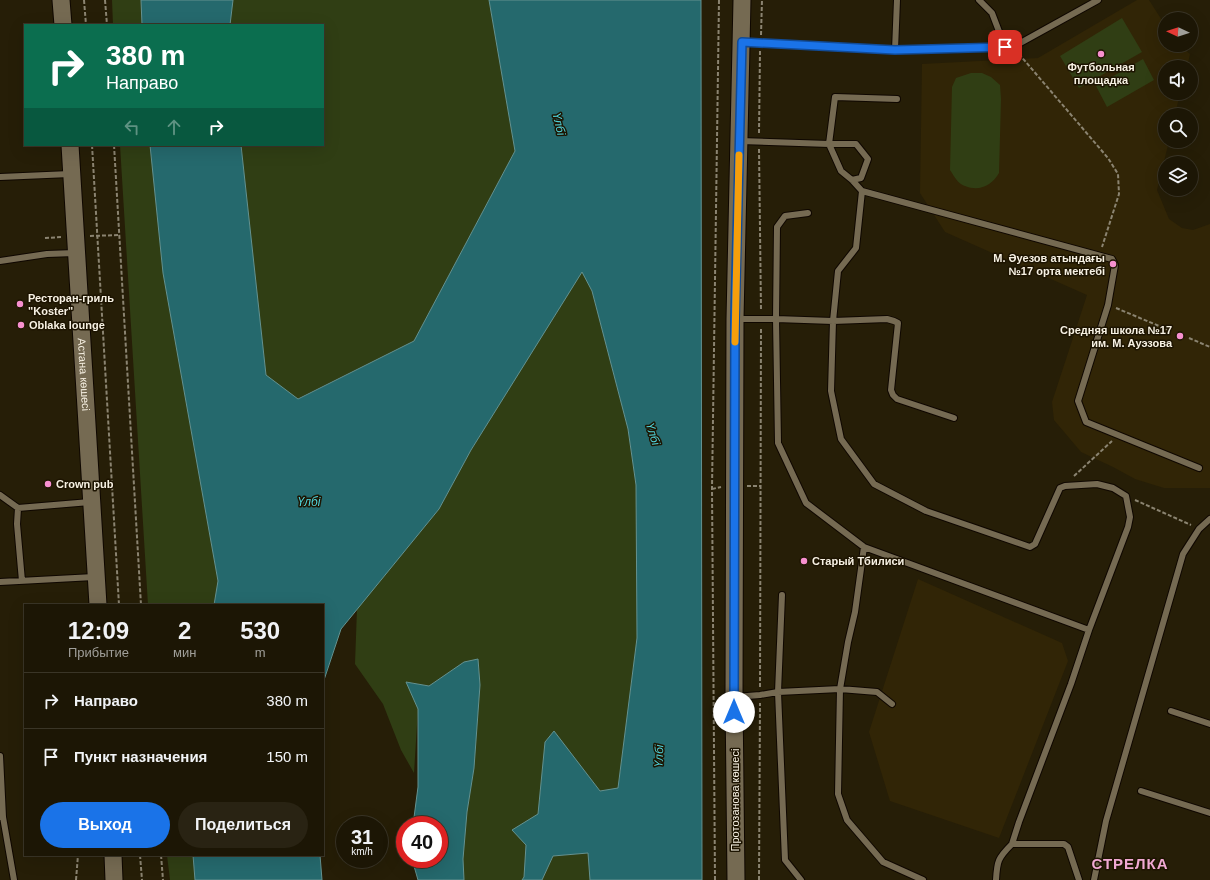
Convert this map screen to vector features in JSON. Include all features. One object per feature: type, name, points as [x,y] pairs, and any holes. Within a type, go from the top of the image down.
[{"type":"street","points":[[61,0],[63,24]]},
{"type":"street","name":"Протозанова көшесі","points":[[736,880],[734,697],[735,319],[742,0]]},
{"type":"street","name":"Астана көшесі","points":[[70,146],[98,604]]},
{"type":"street","points":[[113,856],[114,880]]},
{"type":"lane","points":[[895,50],[897,0]]},
{"type":"lane","points":[[979,0],[992,13],[1000,34],[997,48]]},
{"type":"lane","points":[[742,42],[895,50],[1013,47],[1098,0]]},
{"type":"lane","points":[[897,99],[835,97],[829,144],[841,171],[862,191],[1112,259],[1115,265],[1108,305],[1078,401],[1086,422],[1119,434],[1199,468]]},
{"type":"lane","points":[[739,142],[856,144],[868,159],[861,178],[852,180]]},
{"type":"lane","points":[[0,177],[72,174]]},
{"type":"lane","points":[[862,191],[856,248],[838,271],[833,321],[831,391],[841,438],[874,484],[926,511],[1030,547],[1035,544],[1060,488],[1064,486],[1097,484],[1113,488],[1126,496],[1130,517],[1128,527],[1089,630],[1071,684],[1012,844],[1001,854],[997,866],[996,880]]},
{"type":"lane","points":[[808,213],[784,216],[777,227],[776,319],[778,443],[806,502],[864,547],[1089,630]]},
{"type":"lane","points":[[0,260],[47,254],[77,253]]},
{"type":"lane","points":[[735,319],[833,321],[894,320],[898,323],[891,390],[893,395],[897,399],[954,418]]},
{"type":"lane","points":[[0,495],[18,508],[92,502]]},
{"type":"lane","points":[[18,508],[17,524],[22,581]]},
{"type":"lane","points":[[1094,880],[1106,821],[1183,554],[1199,529],[1210,519]]},
{"type":"lane","points":[[864,547],[840,690],[838,794],[847,820],[883,862],[923,880]]},
{"type":"lane","points":[[0,582],[96,577]]},
{"type":"lane","points":[[782,595],[778,692],[786,860],[802,880]]},
{"type":"lane","points":[[734,697],[778,692],[840,690],[877,692],[892,704]]},
{"type":"lane","points":[[1171,711],[1210,724]]},
{"type":"lane","points":[[0,756],[2,817],[14,880]]},
{"type":"lane","points":[[1141,791],[1210,813]]},
{"type":"lane","points":[[1012,844],[1064,844],[1068,847],[1079,880]]},
{"type":"path","points":[[84,0],[86,24]]},
{"type":"path","points":[[105,0],[107,24]]},
{"type":"path","points":[[715,880],[712,446],[719,0]]},
{"type":"path","points":[[759,880],[761,221],[759,142],[762,0]]},
{"type":"path","points":[[1013,47],[1108,158],[1118,174],[1119,194],[1099,255]]},
{"type":"path","points":[[92,146],[119,604]]},
{"type":"path","points":[[114,146],[141,604]]},
{"type":"path","points":[[1108,305],[1171,331]]},
{"type":"path","points":[[1189,338],[1210,347]]},
{"type":"path","points":[[1064,486],[1119,434]]},
{"type":"path","points":[[1126,496],[1199,529]]},
{"type":"path","points":[[76,880],[78,856]]},
{"type":"path","points":[[140,856],[142,880]]},
{"type":"path","points":[[161,856],[163,880]]},
{"type":"shaded area","name":"М. Әуезов атындағы №17 орта мектебі","points":[[1137,0],[1149,0],[1158,14],[1158,52],[1188,52],[1190,54],[1189,60],[1158,60],[1158,100],[1178,100],[1177,108],[1158,108],[1158,148],[1167,148],[1165,156],[1158,156],[1157,190],[1158,196],[1159,196],[1169,219],[1182,228],[1193,230],[1210,224],[1210,488],[1164,488],[1135,479],[1081,452],[1054,420],[1052,402],[1087,295],[945,232],[920,193],[922,64],[1038,58]]},
{"type":"shaded area","points":[[918,579],[1062,643],[1068,661],[999,838],[890,801],[869,732]]},
{"type":"green space","points":[[112,0],[141,0],[142,24],[113,24]]},
{"type":"green space","points":[[233,0],[489,0],[515,151],[414,341],[297,399],[266,376],[241,146],[324,146],[324,24],[230,24]]},
{"type":"green space","name":"Футбольная площадка","points":[[1122,18],[1142,52],[1079,88],[1060,56]]},
{"type":"green space","points":[[1143,59],[1154,80],[1107,107],[1096,86]]},
{"type":"green space","points":[[971,73],[982,73],[991,77],[1000,85],[999,173],[993,181],[981,188],[970,188],[960,184],[950,170],[952,87],[956,78]]},
{"type":"green space","points":[[120,146],[150,146],[163,273],[218,581],[214,604],[148,604]]},
{"type":"green space","points":[[582,271],[592,291],[628,429],[636,485],[637,638],[618,788],[600,791],[554,732],[545,742],[538,815],[526,844],[524,877],[522,880],[464,880],[463,859],[467,812],[474,768],[480,685],[478,660],[464,662],[429,686],[407,682],[418,709],[414,773],[401,750],[383,704],[355,664],[357,609],[439,509],[471,450]]},
{"type":"green space","points":[[589,853],[590,880],[542,880],[553,856]]},
{"type":"green space","points":[[167,856],[193,856],[195,880],[170,880]]},
{"type":"water","points":[[141,0],[233,0],[230,24],[142,24]]},
{"type":"water","name":"Үлбі","points":[[489,0],[701,0],[702,880],[590,880],[588,853],[553,856],[542,880],[522,880],[524,877],[526,845],[512,830],[538,814],[545,742],[554,731],[600,791],[618,788],[637,638],[636,485],[628,429],[592,291],[582,272],[471,450],[439,509],[341,629],[324,680],[324,604],[214,604],[218,581],[163,273],[150,146],[241,146],[266,375],[298,399],[414,341],[515,151]]},
{"type":"water","points":[[478,659],[480,685],[474,768],[467,812],[463,859],[464,880],[418,880],[415,868],[448,868],[448,816],[414,816],[418,787],[418,709],[406,682],[429,686],[464,662]]},
{"type":"water","points":[[193,856],[320,856],[322,880],[195,880]]},
{"type":"slow traffic","points":[[735,342],[739,155]]},
{"type":"place","name":"Футбольная площадка","points":[[1101,54]]},
{"type":"place","name":"М. Әуезов атындағы №17 орта мектебі","points":[[1113,264]]},
{"type":"place","name":"Ресторан-гриль \"Koster\"","points":[[20,304]]},
{"type":"place","name":"Oblaka lounge","points":[[21,325]]},
{"type":"place","name":"Средняя школа №17 им. М. Ауэзова","points":[[1180,336]]},
{"type":"place","name":"Crown pub","points":[[48,484]]},
{"type":"place","name":"Старый Тбилиси","points":[[804,561]]},
{"type":"district","name":"СТРЕЛКА","points":[[1130,863]]},
{"type":"route","points":[[734,712],[735,319],[742,42],[895,50],[1005,47]]}]
